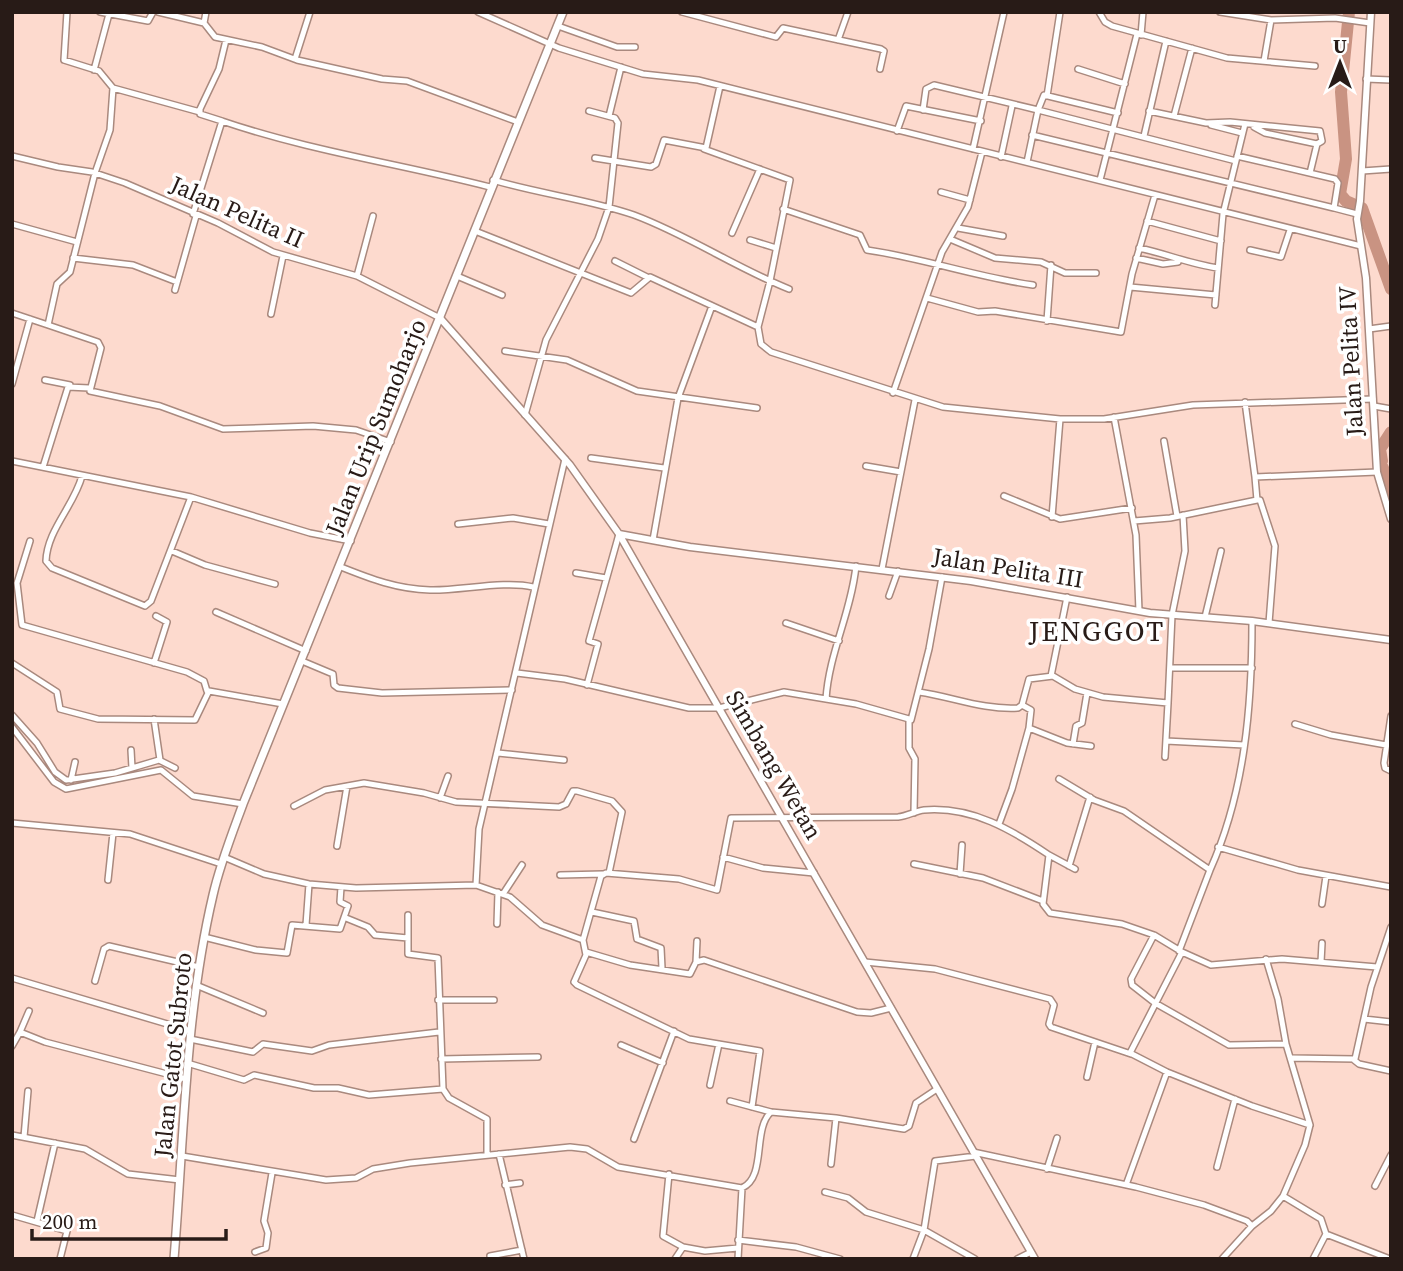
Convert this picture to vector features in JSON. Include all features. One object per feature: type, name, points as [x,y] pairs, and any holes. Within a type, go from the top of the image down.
[{"type":"main road","name":"Jalan Urip Sumoharjo","points":[[223,860],[283,704],[341,567],[492,183],[563,12]]},
{"type":"main road","name":"Jalan Gatot Subroto","points":[[174,1259],[187,1063],[204,937],[223,860]]},
{"type":"street","points":[[48,325],[57,284],[69,274],[95,173],[110,130],[113,88],[107,77],[64,60],[67,12]]},
{"type":"street","points":[[100,12],[148,20],[156,12],[204,23],[213,35],[226,40],[382,79],[407,81],[517,122]]},
{"type":"street","points":[[204,23],[206,12]]},
{"type":"street","points":[[295,59],[310,12]]},
{"type":"street","points":[[478,12],[550,44],[643,74],[720,86],[1100,180],[1223,214],[1361,246]]},
{"type":"street","points":[[682,12],[775,37],[783,29],[883,50],[880,69]]},
{"type":"street","points":[[838,40],[848,12]]},
{"type":"street","points":[[973,149],[987,99],[1004,12]]},
{"type":"street","points":[[1047,96],[1060,12]]},
{"type":"street","points":[[1099,12],[1105,22],[1227,58],[1315,66]]},
{"type":"street","points":[[1100,180],[1143,12]]},
{"type":"street","points":[[1220,12],[1271,20],[1343,19],[1370,23]]},
{"type":"street","name":"Jalan Pelita IV","points":[[1371,12],[1358,212],[1369,329],[1377,472],[1391,519]]},
{"type":"street","points":[[94,70],[109,14]]},
{"type":"street","points":[[1264,61],[1271,20]]},
{"type":"street","points":[[558,26],[617,47],[635,47]]},
{"type":"street","points":[[200,112],[219,69],[226,40]]},
{"type":"street","points":[[1143,136],[1166,41]]},
{"type":"street","points":[[1174,116],[1192,48]]},
{"type":"street","points":[[608,116],[621,67]]},
{"type":"street","points":[[1078,69],[1125,84]]},
{"type":"street","points":[[1366,79],[1391,80]]},
{"type":"street","points":[[923,110],[930,85],[1236,159],[1310,173],[1338,181],[1334,208]]},
{"type":"street","points":[[704,149],[707,146],[720,86]]},
{"type":"street","points":[[113,88],[361,159],[609,207],[675,232],[789,289]]},
{"type":"street","points":[[1027,162],[1042,96],[1118,113]]},
{"type":"street","points":[[1001,157],[1012,106]]},
{"type":"street","points":[[897,131],[904,107],[981,121]]},
{"type":"street","points":[[525,415],[546,340],[609,207],[618,123],[615,118],[589,111]]},
{"type":"street","points":[[1149,111],[1242,133]]},
{"type":"street","points":[[176,290],[222,121]]},
{"type":"street","points":[[1206,124],[1245,124],[1265,133],[1317,144]]},
{"type":"street","points":[[1215,305],[1223,214],[1245,124]]},
{"type":"street","points":[[1254,127],[1320,131],[1322,141],[1317,144],[1310,173]]},
{"type":"street","points":[[1032,135],[1230,186],[1358,212]]},
{"type":"street","points":[[595,158],[654,167],[661,143],[667,139],[704,149],[790,180],[771,281],[758,327],[759,338],[765,350],[915,400],[943,407],[1060,419],[1114,417],[1193,405],[1245,402],[1373,403],[1391,409]]},
{"type":"street","points":[[894,393],[937,266],[970,200],[982,152]]},
{"type":"street","name":"Jalan Pelita II","points":[[12,156],[95,173],[158,196],[283,256],[357,276],[440,318]]},
{"type":"street","points":[[732,233],[760,169]]},
{"type":"street","points":[[1362,171],[1390,172]]},
{"type":"street","points":[[942,192],[970,200]]},
{"type":"street","points":[[927,298],[978,312],[995,311],[1121,332],[1136,258],[1155,195]]},
{"type":"street","points":[[783,209],[860,235],[867,250],[983,278],[1033,285]]},
{"type":"street","points":[[357,276],[373,216]]},
{"type":"street","points":[[1147,221],[1221,241]]},
{"type":"street","points":[[12,224],[77,242]]},
{"type":"street","points":[[958,228],[1003,236]]},
{"type":"street","points":[[1250,250],[1281,257],[1290,230]]},
{"type":"street","points":[[475,231],[634,293],[648,277]]},
{"type":"street","points":[[950,239],[995,258],[1051,265],[1065,272],[1096,273]]},
{"type":"street","points":[[750,240],[776,248]]},
{"type":"street","points":[[1139,248],[1180,262],[1218,268]]},
{"type":"street","points":[[271,314],[283,256]]},
{"type":"street","points":[[74,258],[133,265],[177,282]]},
{"type":"street","points":[[1136,258],[1163,264],[1180,262]]},
{"type":"street","points":[[615,261],[758,327]]},
{"type":"street","points":[[1047,321],[1051,265]]},
{"type":"street","points":[[457,276],[502,295]]},
{"type":"street","points":[[1130,287],[1216,295]]},
{"type":"street","points":[[653,540],[678,398],[712,306]]},
{"type":"street","points":[[12,313],[98,342],[101,348],[89,388]]},
{"type":"street","name":"Simbang Wetan","points":[[440,318],[565,459],[620,534],[1033,1256]]},
{"type":"street","points":[[12,384],[30,320]]},
{"type":"street","points":[[1369,329],[1391,326]]},
{"type":"street","points":[[505,351],[567,360],[591,368],[637,391],[757,408]]},
{"type":"street","points":[[45,380],[89,388],[94,393],[160,407],[223,429],[313,426],[356,430],[391,442]]},
{"type":"street","points":[[43,467],[70,385]]},
{"type":"street","points":[[882,569],[915,400]]},
{"type":"street","points":[[1245,402],[1257,500]]},
{"type":"street","points":[[1114,417],[1134,520],[1139,611]]},
{"type":"street","points":[[1052,517],[1060,419]]},
{"type":"street","points":[[1164,441],[1185,551],[1172,615],[1165,757]]},
{"type":"street","points":[[591,458],[664,468]]},
{"type":"street","points":[[476,885],[479,829],[484,805],[565,459]]},
{"type":"street","points":[[12,461],[191,497],[310,533],[351,541]]},
{"type":"street","points":[[866,466],[901,472]]},
{"type":"street","points":[[1255,477],[1377,472]]},
{"type":"street","points":[[82,476],[76,498],[54,532],[46,561],[52,568],[146,606],[172,551],[191,497]]},
{"type":"street","points":[[1004,496],[1060,519],[1132,508]]},
{"type":"street","points":[[1134,520],[1180,515],[1260,500],[1275,547],[1269,623]]},
{"type":"street","points":[[458,524],[513,518],[549,524]]},
{"type":"street","points":[[587,685],[598,644],[589,641],[620,534]]},
{"type":"street","name":"Jalan Pelita III","points":[[620,534],[942,577],[1139,611],[1252,621],[1391,640]]},
{"type":"street","points":[[12,663],[57,692],[62,711],[98,719],[198,719],[207,691],[202,680],[154,663],[22,625],[17,583],[30,541]]},
{"type":"street","points":[[172,551],[205,565],[275,584]]},
{"type":"street","points":[[1205,617],[1221,551]]},
{"type":"street","points":[[826,699],[830,663],[853,596],[856,566]]},
{"type":"street","points":[[341,567],[388,586],[432,590],[468,586],[533,587]]},
{"type":"street","points":[[889,596],[898,571]]},
{"type":"street","points":[[576,573],[606,578]]},
{"type":"street","points":[[914,813],[915,759],[909,744],[911,720],[942,577]]},
{"type":"street","points":[[1051,676],[1067,597]]},
{"type":"street","points":[[216,612],[306,651]]},
{"type":"street","points":[[154,663],[167,622],[156,616]]},
{"type":"street","points":[[1131,1054],[1130,1050],[1180,951],[1240,782],[1252,668],[1252,621]]},
{"type":"street","points":[[786,623],[839,641]]},
{"type":"street","points":[[302,661],[333,674],[334,685],[338,688],[382,693],[512,690]]},
{"type":"street","points":[[1170,668],[1252,668]]},
{"type":"street","points":[[517,673],[587,685],[689,708],[719,708],[778,692],[826,699],[911,720]]},
{"type":"street","points":[[1022,705],[1029,679],[1051,676],[1087,693],[1168,704]]},
{"type":"street","points":[[207,691],[283,704]]},
{"type":"street","points":[[919,692],[961,699],[982,708],[1022,705],[1031,710],[1029,728],[1012,789],[999,824]]},
{"type":"street","points":[[1073,744],[1076,726],[1082,723],[1087,693]]},
{"type":"street","points":[[12,715],[37,743],[65,783]]},
{"type":"street","points":[[1391,716],[1384,766],[1391,771]]},
{"type":"street","points":[[154,719],[160,760]]},
{"type":"street","points":[[1294,724],[1331,735],[1386,745]]},
{"type":"street","points":[[12,727],[47,773],[81,788],[160,760]]},
{"type":"street","points":[[1029,728],[1073,744],[1091,746]]},
{"type":"street","points":[[1166,741],[1244,745]]},
{"type":"street","points":[[131,750],[134,771]]},
{"type":"street","points":[[498,753],[564,760]]},
{"type":"street","points":[[160,760],[175,768]]},
{"type":"street","points":[[65,783],[75,762]]},
{"type":"street","points":[[65,783],[134,771],[161,770],[193,796],[243,804]]},
{"type":"street","points":[[440,798],[448,776]]},
{"type":"street","points":[[1059,779],[1090,797],[1124,811],[1210,870]]},
{"type":"street","points":[[294,806],[325,790],[379,784],[484,805],[559,807],[566,804],[573,791],[578,791],[620,807],[622,822],[583,940],[586,952],[575,982],[689,1039],[758,1050],[761,1053],[752,1107]]},
{"type":"street","points":[[337,846],[346,788]]},
{"type":"street","points":[[560,875],[606,874],[679,879],[714,891],[718,889],[730,819],[898,817],[914,813],[952,811],[1010,828],[1072,868],[1090,797]]},
{"type":"street","points":[[12,824],[113,832],[147,838],[264,874],[309,884],[404,888],[476,885],[500,893],[542,925],[583,940]]},
{"type":"street","points":[[108,880],[113,832]]},
{"type":"street","points":[[960,874],[962,845]]},
{"type":"street","points":[[1218,847],[1326,876],[1391,887]]},
{"type":"street","points":[[1049,855],[1043,901],[1044,909],[1050,913],[1119,923],[1154,935],[1210,965],[1266,959],[1377,967]]},
{"type":"street","points":[[723,857],[768,869],[814,873]]},
{"type":"street","points":[[914,864],[983,878],[1043,901]]},
{"type":"street","points":[[497,924],[500,893],[522,865]]},
{"type":"street","points":[[1322,904],[1326,876]]},
{"type":"street","points":[[306,925],[309,884]]},
{"type":"street","points":[[204,937],[256,950],[287,953],[292,925],[340,929],[348,906],[340,902],[341,887]]},
{"type":"street","points":[[592,912],[634,921],[637,939],[661,948],[662,968]]},
{"type":"street","points":[[408,915],[408,954],[438,958],[443,1089],[449,1098],[486,1119],[487,1156]]},
{"type":"street","points":[[346,918],[368,927],[375,935],[408,938]]},
{"type":"street","points":[[1353,1060],[1377,967],[1391,927]]},
{"type":"street","points":[[1154,935],[1130,982],[1155,1003],[1229,1045],[1286,1044]]},
{"type":"street","points":[[586,952],[630,965],[690,974],[696,962],[698,942]]},
{"type":"street","points":[[1321,962],[1322,943]]},
{"type":"street","points":[[95,981],[104,948],[108,946],[199,967]]},
{"type":"street","points":[[1222,1259],[1283,1196],[1305,1145],[1310,1125],[1286,1044],[1278,999],[1266,959]]},
{"type":"street","points":[[696,962],[718,964],[857,1012],[871,1013],[891,1008]]},
{"type":"street","points":[[865,962],[934,969],[1050,999],[1054,1005],[1051,1027],[1131,1054],[1167,1072],[1235,1099],[1310,1125]]},
{"type":"street","points":[[12,978],[253,1052],[263,1044],[308,1051],[329,1045],[439,1032]]},
{"type":"street","points":[[197,985],[263,1013]]},
{"type":"street","points":[[438,1000],[494,1000]]},
{"type":"street","points":[[12,1046],[29,1011]]},
{"type":"street","points":[[1364,1019],[1391,1022]]},
{"type":"street","points":[[634,1139],[674,1031]]},
{"type":"street","points":[[20,1032],[45,1042],[186,1079]]},
{"type":"street","points":[[1087,1077],[1095,1042]]},
{"type":"street","points":[[710,1085],[719,1044]]},
{"type":"street","points":[[621,1045],[663,1063]]},
{"type":"street","points":[[441,1059],[538,1057]]},
{"type":"street","points":[[1292,1058],[1353,1060],[1359,1064],[1391,1071]]},
{"type":"street","points":[[187,1063],[244,1080],[254,1075],[314,1088],[338,1088],[369,1095],[443,1089]]},
{"type":"street","points":[[1126,1185],[1167,1072]]},
{"type":"street","points":[[730,1101],[771,1112],[836,1118],[904,1129],[909,1126],[916,1103],[937,1089]]},
{"type":"street","points":[[24,1137],[28,1091]]},
{"type":"street","points":[[1217,1167],[1235,1099]]},
{"type":"street","points":[[738,1259],[742,1188],[751,1181],[762,1132],[771,1112]]},
{"type":"street","points":[[831,1164],[836,1118]]},
{"type":"street","points":[[12,1135],[85,1149],[128,1174],[180,1180]]},
{"type":"street","points":[[1047,1169],[1057,1138]]},
{"type":"street","points":[[37,1222],[55,1143]]},
{"type":"street","points":[[182,1156],[326,1180],[356,1178],[373,1170],[410,1163],[581,1147],[609,1164],[742,1188]]},
{"type":"street","points":[[499,1154],[524,1259]]},
{"type":"street","points":[[913,1259],[924,1230],[935,1161],[974,1154],[1126,1185],[1204,1205],[1252,1226]]},
{"type":"street","points":[[1375,1186],[1391,1154]]},
{"type":"street","points":[[255,1252],[266,1248],[267,1228],[264,1221],[272,1173]]},
{"type":"street","points":[[669,1174],[663,1236],[683,1247],[705,1251],[738,1248]]},
{"type":"street","points":[[505,1185],[520,1183]]},
{"type":"street","points":[[825,1192],[848,1198],[866,1212],[924,1230],[950,1248],[975,1259]]},
{"type":"street","points":[[1283,1196],[1321,1219],[1326,1234],[1314,1259]]},
{"type":"street","points":[[12,1215],[67,1231],[60,1259]]},
{"type":"street","points":[[1326,1234],[1390,1259]]},
{"type":"street","points":[[738,1240],[796,1247],[840,1259]]},
{"type":"street","points":[[675,1259],[683,1247]]},
{"type":"street","points":[[490,1256],[522,1251]]},
{"type":"street","points":[[1017,1259],[1033,1256]]},
{"type":"waterway","points":[[1349,12],[1341,92],[1346,159],[1340,194],[1346,201],[1362,208],[1391,289]]},
{"type":"waterway","points":[[1382,461],[1380,449],[1391,432]]},
{"type":"waterway","points":[[1383,468],[1391,499]]},
{"type":"district","name":"JENGGOT","points":[[1097,631]]}]
